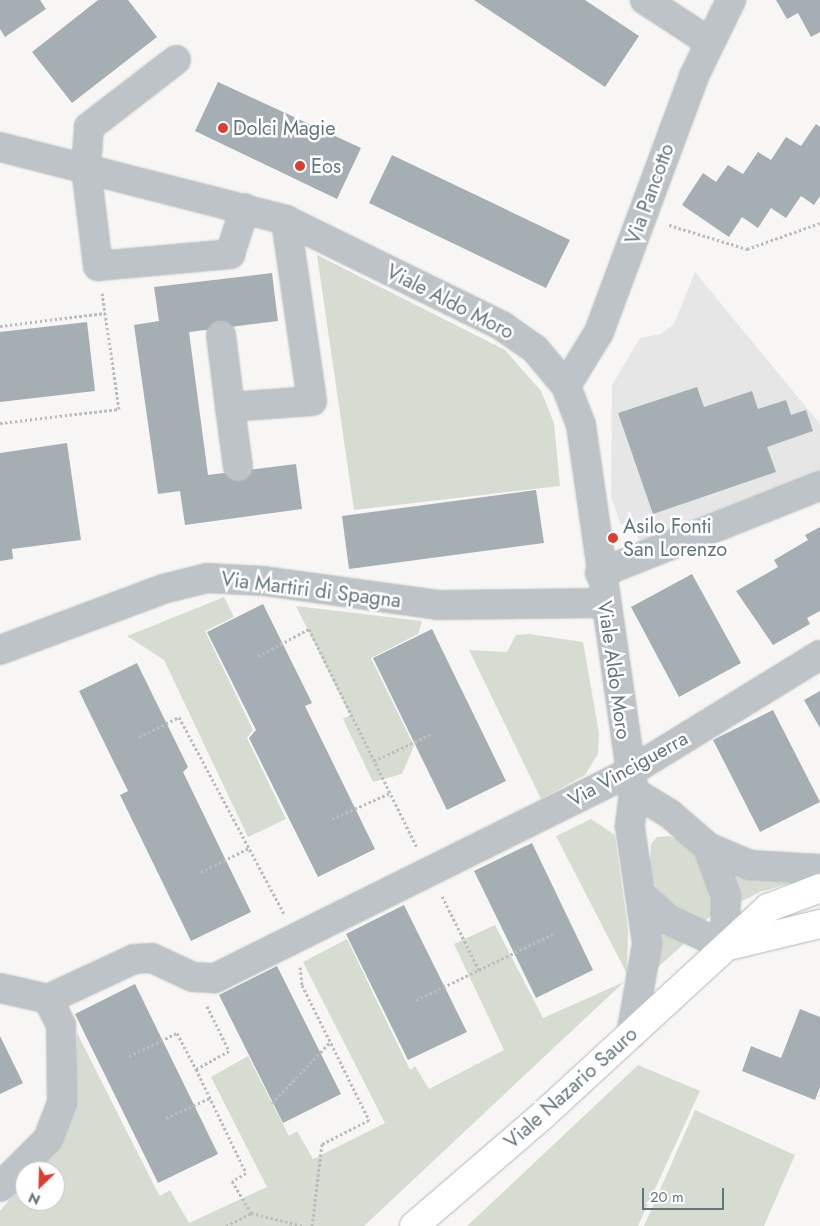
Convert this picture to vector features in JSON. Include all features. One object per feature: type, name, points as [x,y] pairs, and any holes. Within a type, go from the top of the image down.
[{"type":"main road","name":"Viale Nazario Sauro","points":[[414,1226],[631,1035],[768,908],[820,888]]},
{"type":"main road","points":[[725,946],[820,924]]},
{"type":"street","points":[[645,0],[708,41]]},
{"type":"street","name":"Via Pancotto","points":[[566,386],[599,332],[708,41],[731,0]]},
{"type":"street","points":[[176,60],[89,127],[86,168],[98,266],[230,254],[245,208]]},
{"type":"street","name":"Viale Aldo Moro","points":[[0,147],[286,220],[502,326],[535,349],[566,386],[581,425],[600,573],[631,783],[630,827],[643,896],[647,944],[631,1035]]},
{"type":"street","points":[[230,407],[312,401],[286,220]]},
{"type":"street","points":[[221,335],[238,466]]},
{"type":"street","points":[[600,573],[820,486]]},
{"type":"street","name":"Via Martiri di Spagna","points":[[0,650],[207,578],[264,581],[439,605],[605,603]]},
{"type":"street","name":"Via Vinciguerra","points":[[48,999],[134,959],[165,962],[193,977],[215,978],[429,873],[631,783],[820,655]]},
{"type":"street","points":[[631,783],[708,847],[750,865],[820,869]]},
{"type":"street","points":[[643,896],[667,919],[725,946],[726,896],[708,847]]},
{"type":"street","points":[[0,1188],[48,1139],[62,1103],[61,1025],[48,999],[7,995]]},
{"type":"path","points":[[642,216],[747,249],[820,223]]},
{"type":"path","points":[[0,423],[119,409],[98,266]]},
{"type":"path","points":[[0,326],[105,313]]},
{"type":"path","points":[[258,656],[309,630],[479,970]]},
{"type":"path","points":[[374,761],[433,733]]},
{"type":"path","points":[[332,819],[390,793]]},
{"type":"path","points":[[201,872],[249,848]]},
{"type":"path","points":[[416,1000],[554,934]]},
{"type":"path","points":[[193,977],[229,1051],[196,1069]]},
{"type":"path","points":[[129,1056],[177,1033],[246,1173],[232,1181],[251,1214]]},
{"type":"path","points":[[272,1103],[330,1042]]},
{"type":"path","points":[[166,1118],[210,1098]]},
{"type":"path","points":[[226,1226],[251,1214],[304,1226]]},
{"type":"shaded area","points":[[317,255],[505,350],[541,391],[554,423],[560,486],[354,510]]},
{"type":"shaded area","points":[[695,272],[820,424],[820,471],[641,546],[632,521],[621,525],[611,497],[612,385],[640,338],[661,334],[674,324]]},
{"type":"shaded area","points":[[224,597],[234,617],[205,631],[253,730],[247,738],[286,819],[248,837],[164,660],[127,636]]},
{"type":"shaded area","points":[[296,606],[422,621],[418,634],[371,658],[414,746],[402,774],[373,782],[343,719],[350,715]]},
{"type":"shaded area","points":[[529,634],[583,642],[599,733],[598,754],[585,775],[541,799],[469,650],[507,652],[516,635]]},
{"type":"shaded area","points":[[591,819],[615,835],[628,930],[627,974],[556,836]]},
{"type":"shaded area","points":[[668,836],[679,839],[703,863],[714,897],[712,915],[700,925],[680,915],[649,878],[651,844],[657,837]]},
{"type":"shaded area","points":[[728,869],[801,880],[760,892],[734,905]]},
{"type":"shaded area","points":[[654,921],[686,942],[656,969]]},
{"type":"shaded area","points":[[495,925],[543,1018],[624,982],[364,1226],[0,1226],[0,1211],[15,1193],[15,1211],[65,1211],[65,1161],[39,1161],[75,1097],[77,1033],[157,1191],[160,1196],[170,1190],[189,1223],[267,1187],[211,1077],[248,1056],[289,1136],[297,1131],[313,1159],[385,1123],[303,962],[347,939],[410,1070],[415,1066],[429,1089],[504,1050],[454,944]]},
{"type":"shaded area","points":[[638,1065],[700,1091],[638,1226],[467,1226]]},
{"type":"shaded area","points":[[695,1110],[795,1155],[764,1226],[644,1226]]},
{"type":"building","points":[[0,0],[40,0],[46,9],[5,37],[0,29]]},
{"type":"building","points":[[98,0],[128,0],[157,37],[72,103],[32,52]]},
{"type":"building","points":[[474,0],[585,0],[639,36],[605,87]]},
{"type":"building","points":[[776,0],[820,0],[820,32],[811,37],[798,13],[787,19]]},
{"type":"building","points":[[218,82],[361,148],[337,199],[195,131]]},
{"type":"building","points":[[816,124],[820,127],[820,196],[814,205],[801,196],[786,218],[771,208],[758,228],[742,217],[729,237],[682,205],[703,173],[716,182],[728,165],[743,174],[758,152],[771,160],[786,137],[801,146]]},
{"type":"building","points":[[392,155],[570,240],[546,288],[369,203]]},
{"type":"building","points":[[272,273],[278,321],[189,332],[208,475],[296,464],[302,509],[185,525],[180,491],[158,494],[134,325],[159,321],[154,287]]},
{"type":"building","points":[[87,322],[95,391],[0,402],[0,332]]},
{"type":"building","points":[[697,387],[704,407],[752,391],[758,409],[786,400],[791,415],[806,410],[813,431],[767,447],[776,472],[653,514],[618,413]]},
{"type":"building","points":[[67,443],[81,540],[12,549],[13,559],[0,561],[0,453]]},
{"type":"building","points":[[536,490],[544,543],[349,569],[342,516]]},
{"type":"building","points":[[820,527],[820,611],[807,618],[810,624],[773,645],[736,591],[778,567],[774,560],[808,540],[805,535]]},
{"type":"building","points":[[692,574],[741,663],[679,697],[631,607]]},
{"type":"building","points":[[263,604],[312,703],[305,706],[375,849],[318,877],[249,738],[256,730],[207,632]]},
{"type":"building","points":[[432,629],[506,781],[447,810],[373,658]]},
{"type":"building","points":[[137,663],[188,767],[183,772],[251,912],[191,941],[120,795],[128,791],[79,691]]},
{"type":"building","points":[[820,691],[820,728],[804,700]]},
{"type":"building","points":[[773,710],[820,802],[760,832],[713,740]]},
{"type":"building","points":[[532,843],[593,970],[536,998],[474,871]]},
{"type":"building","points":[[404,905],[467,1032],[408,1060],[346,934]]},
{"type":"building","points":[[277,966],[341,1094],[283,1123],[219,995]]},
{"type":"building","points":[[135,984],[218,1154],[158,1183],[75,1014]]},
{"type":"building","points":[[800,1009],[820,1017],[820,1087],[815,1100],[742,1071],[751,1046],[781,1058]]},
{"type":"building","points":[[0,1036],[23,1083],[0,1094]]},
{"type":"place","name":"Dolci Magie","points":[[223,128]]},
{"type":"place","name":"Eos","points":[[300,166]]},
{"type":"place","name":"Asilo Fonti San Lorenzo","points":[[613,538]]}]
